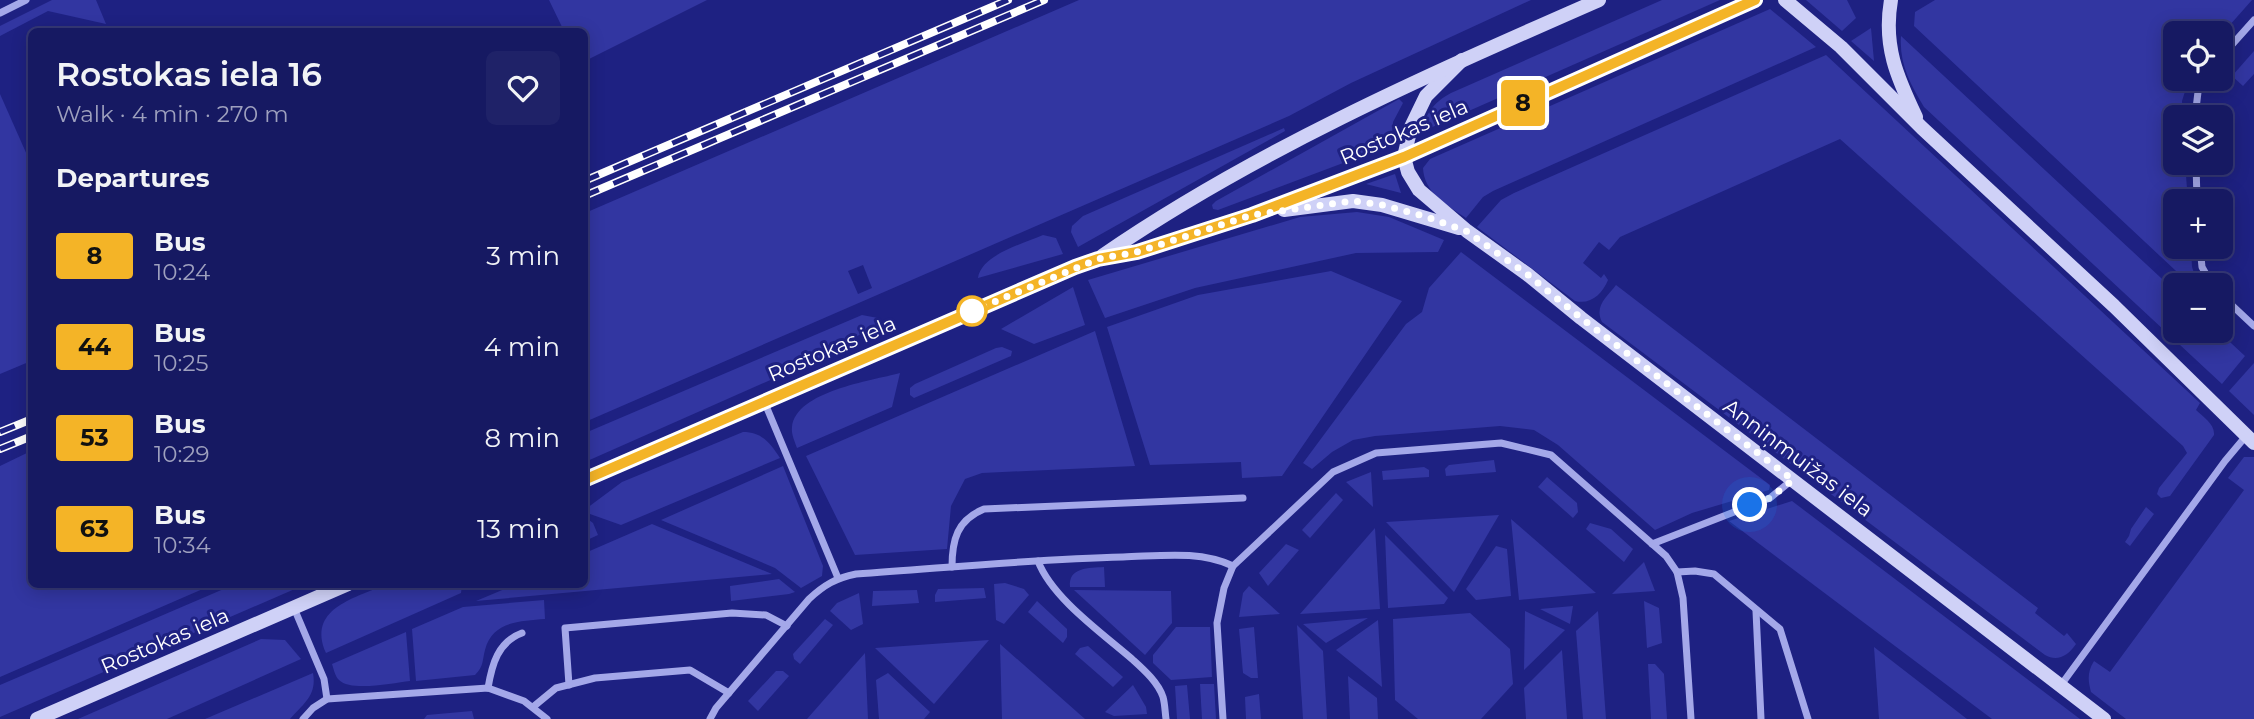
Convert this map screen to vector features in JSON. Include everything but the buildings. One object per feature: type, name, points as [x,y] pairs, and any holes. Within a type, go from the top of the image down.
[{"type":"street","points":[[0,13],[26,0]]},
{"type":"street","name":"Rostokas iela","points":[[588,478],[1098,259],[1144,227],[1304,136],[1462,60],[1599,0]]},
{"type":"street","name":"Rostokas iela","points":[[1098,259],[1137,252],[1252,215],[1404,157],[1755,0]]},
{"type":"street","points":[[1785,0],[1841,47],[1922,128],[2114,306],[2250,440],[2225,461],[2060,685]]},
{"type":"street","points":[[1891,0],[1887,25],[1891,53],[1905,93],[1922,128]]},
{"type":"street","points":[[2233,44],[2254,20]]},
{"type":"street","points":[[1404,157],[1411,127],[1426,96],[1462,60]]},
{"type":"street","name":"Anniņmuižas iela","points":[[1404,157],[1408,172],[1419,190],[1466,231],[1527,274],[2104,719]]},
{"type":"street","name":"Anniņmuižas iela","points":[[1252,215],[1353,201],[1382,205],[1466,231]]},
{"type":"street","points":[[2233,306],[2254,326]]},
{"type":"street","points":[[764,401],[838,578]]},
{"type":"street","points":[[1223,719],[1217,623],[1224,588],[1234,566],[1333,472],[1376,453],[1501,443],[1551,455],[1666,556],[1676,572],[1683,598],[1691,719]]},
{"type":"street","points":[[1652,544],[1709,519],[1770,498],[1793,480]]},
{"type":"street","points":[[952,567],[952,548],[958,530],[964,522],[984,509],[1243,498]]},
{"type":"street","points":[[710,719],[729,693],[820,589],[838,578],[856,574],[1038,561],[1198,556],[1234,566]]},
{"type":"street","points":[[1038,561],[1046,578],[1059,594],[1140,666],[1162,696],[1166,719]]},
{"type":"street","points":[[1676,572],[1714,574],[1780,629],[1808,719]]},
{"type":"street","name":"Rostokas iela","points":[[37,719],[339,588]]},
{"type":"street","points":[[294,608],[319,664],[327,699]]},
{"type":"street","points":[[1756,611],[1761,719]]},
{"type":"street","points":[[569,685],[565,628],[732,613],[766,615],[787,626]]},
{"type":"street","points":[[488,688],[501,648],[508,639],[522,633]]},
{"type":"street","points":[[533,707],[555,688],[595,678],[690,670],[729,693]]},
{"type":"street","points":[[303,719],[327,699],[488,688],[509,694],[533,707],[547,719]]},
{"type":"shaded area","points":[[52,0],[96,0],[106,24],[48,11],[0,36],[0,26]]},
{"type":"shaded area","points":[[549,0],[707,0],[588,60],[588,28],[563,28]]},
{"type":"shaded area","points":[[1079,0],[1531,0],[1351,83],[1289,116],[588,421],[588,212]],"holes":[[[863,265],[872,288],[858,294],[848,271]]]},
{"type":"shaded area","points":[[1662,0],[1720,0],[1421,132],[1432,109],[1451,93]]},
{"type":"shaded area","points":[[1806,0],[1847,0],[1856,18],[1842,31]]},
{"type":"shaded area","points":[[1935,0],[2252,0],[2233,21],[2163,21],[2163,91],[2185,91],[2182,105],[2163,105],[2163,175],[2186,175],[2187,189],[2163,189],[2163,259],[1914,26],[1915,12]]},
{"type":"shaded area","points":[[1770,9],[1816,47],[1493,191],[1483,197],[1466,218],[1438,198],[1427,185],[1423,168],[1430,159]]},
{"type":"shaded area","points":[[1871,28],[1874,61],[1851,41]]},
{"type":"shaded area","points":[[1901,36],[2163,280],[2163,329],[1924,107],[1906,73]]},
{"type":"shaded area","points":[[2254,51],[2254,74],[2243,86],[2233,75]]},
{"type":"shaded area","points":[[1826,55],[2200,403],[2196,410],[2211,424],[2214,435],[2170,496],[2161,498],[2157,494],[2187,453],[2183,446],[1840,139],[1620,237],[1609,250],[1599,242],[1583,263],[1601,278],[1604,274],[1608,280],[1603,290],[1591,300],[1575,301],[1477,227],[1501,200],[1514,193]]},
{"type":"shaded area","points":[[0,94],[28,157],[28,362],[0,374]]},
{"type":"shaded area","points":[[1399,99],[1403,103],[1393,122],[1391,145],[1218,210],[1213,209],[1212,205],[1216,201]]},
{"type":"shaded area","points":[[1284,128],[1285,131],[1078,247],[1071,232],[1072,226],[1083,216]]},
{"type":"shaded area","points":[[1395,174],[1401,193],[1366,184]]},
{"type":"shaded area","points":[[1357,212],[1389,217],[1444,240],[1438,252],[1356,253],[1195,288],[1105,318],[1088,280],[1300,217]]},
{"type":"shaded area","points":[[1043,235],[1056,238],[1063,254],[978,278],[986,263],[994,257]]},
{"type":"shaded area","points":[[1461,252],[1770,485],[1769,490],[1692,513],[1655,530],[1558,445],[1534,430],[1500,426],[1353,440],[1332,452],[1312,469],[1303,463],[1406,324],[1422,312],[1429,288]]},
{"type":"shaded area","points":[[2163,259],[2192,259],[2194,273],[2178,273]]},
{"type":"shaded area","points":[[1331,271],[1402,301],[1282,476],[1242,478],[1241,462],[1150,465],[1107,327],[1198,295]]},
{"type":"shaded area","points":[[1616,285],[2038,608],[2035,613],[2064,636],[2067,633],[2076,644],[2073,648],[2058,658],[2045,655],[1602,322],[1601,306]]},
{"type":"shaded area","points":[[1073,287],[1085,325],[1034,344],[1001,329]]},
{"type":"shaded area","points":[[862,315],[878,318],[880,322],[827,355],[588,461],[588,432]]},
{"type":"shaded area","points":[[1095,331],[1135,466],[982,473],[965,479],[951,506],[947,549],[855,555],[806,456]]},
{"type":"shaded area","points":[[2178,343],[2231,343],[2245,356],[2222,384]]},
{"type":"shaded area","points":[[1002,347],[1012,351],[1011,356],[914,398],[910,395],[910,388],[915,384]]},
{"type":"shaded area","points":[[2254,363],[2254,415],[2229,391]]},
{"type":"shaded area","points":[[900,373],[892,407],[797,448],[792,427],[806,404],[854,384]]},
{"type":"shaded area","points":[[743,432],[765,439],[780,458],[621,525],[590,514],[588,507],[622,482]]},
{"type":"shaded area","points":[[28,452],[28,588],[205,588],[0,677],[0,466]]},
{"type":"shaded area","points":[[2244,457],[2254,457],[2254,719],[2126,719],[2091,692],[2090,669],[2094,661],[2110,672],[2244,490],[2228,478]]},
{"type":"shaded area","points":[[1494,460],[1496,472],[1446,476],[1445,469],[1449,465]]},
{"type":"shaded area","points":[[783,466],[823,566],[822,576],[801,588],[775,568],[661,520]]},
{"type":"shaded area","points":[[1424,467],[1429,470],[1429,477],[1383,480],[1382,471]]},
{"type":"shaded area","points":[[1371,472],[1373,507],[1346,482]]},
{"type":"shaded area","points":[[1547,477],[1577,503],[1578,512],[1573,518],[1538,487]]},
{"type":"shaded area","points":[[1336,493],[1343,500],[1310,538],[1302,530]]},
{"type":"shaded area","points":[[1792,501],[2080,719],[1992,719],[1729,521]]},
{"type":"shaded area","points":[[2146,507],[2154,514],[2130,546],[2125,542]]},
{"type":"shaded area","points":[[1499,515],[1454,592],[1386,522]]},
{"type":"shaded area","points":[[588,519],[593,523],[598,535],[588,540]]},
{"type":"shaded area","points":[[1511,519],[1596,593],[1519,600]]},
{"type":"shaded area","points":[[1590,523],[1611,529],[1633,549],[1624,562],[1586,529]]},
{"type":"shaded area","points":[[652,524],[772,574],[476,601],[507,588],[588,588],[588,552]]},
{"type":"shaded area","points":[[1375,528],[1380,609],[1300,614]]},
{"type":"shaded area","points":[[1385,535],[1448,598],[1444,604],[1388,608]]},
{"type":"shaded area","points":[[1286,544],[1299,550],[1268,586],[1259,573]]},
{"type":"shaded area","points":[[1496,546],[1507,549],[1511,596],[1476,600],[1466,589]]},
{"type":"shaded area","points":[[1644,562],[1655,591],[1612,594]]},
{"type":"shaded area","points":[[1104,567],[1105,587],[1070,587],[1070,580],[1076,572],[1086,568]]},
{"type":"shaded area","points":[[779,579],[795,592],[731,601],[730,586]]},
{"type":"shaded area","points":[[1005,583],[1024,589],[1029,595],[1004,624],[996,620],[994,584]]},
{"type":"shaded area","points":[[1249,586],[1280,614],[1239,617],[1243,593]]},
{"type":"shaded area","points":[[226,588],[297,588],[0,717],[0,685]]},
{"type":"shaded area","points":[[377,588],[462,588],[461,593],[326,653],[322,638],[323,626],[328,616],[347,601]]},
{"type":"shaded area","points":[[984,588],[986,598],[935,602],[938,589]]},
{"type":"shaded area","points":[[917,590],[919,603],[872,606],[873,591]]},
{"type":"shaded area","points":[[1074,590],[1171,591],[1172,623],[1145,655]]},
{"type":"shaded area","points":[[859,593],[863,624],[851,630],[830,611],[837,603]]},
{"type":"shaded area","points":[[544,600],[545,619],[509,624],[494,633],[475,675],[416,681],[412,629],[463,607]]},
{"type":"shaded area","points":[[1037,601],[1067,629],[1067,637],[1063,643],[1028,612]]},
{"type":"shaded area","points":[[1644,601],[1659,608],[1662,643],[1647,648]]},
{"type":"shaded area","points":[[1573,606],[1570,624],[1540,609]]},
{"type":"shaded area","points":[[1525,611],[1565,630],[1524,670]]},
{"type":"shaded area","points":[[1598,611],[1606,719],[1583,719],[1576,631]]},
{"type":"shaded area","points":[[1470,613],[1510,649],[1513,684],[1481,719],[1418,719],[1395,700],[1393,619]]},
{"type":"shaded area","points":[[1368,618],[1326,643],[1303,624]]},
{"type":"shaded area","points":[[825,619],[833,625],[800,664],[793,654]]},
{"type":"shaded area","points":[[1378,620],[1382,687],[1336,650]]},
{"type":"shaded area","points":[[1297,625],[1323,651],[1327,719],[1303,719]]},
{"type":"shaded area","points":[[1176,627],[1210,627],[1212,677],[1171,680],[1153,663],[1153,655]]},
{"type":"shaded area","points":[[1254,627],[1258,678],[1251,678],[1243,673],[1239,629]]},
{"type":"shaded area","points":[[406,632],[410,681],[353,686],[338,678],[332,664]]},
{"type":"shaded area","points":[[261,639],[285,640],[301,659],[167,719],[78,719]]},
{"type":"shaded area","points":[[989,640],[934,704],[875,648]]},
{"type":"shaded area","points":[[1000,644],[1085,719],[1002,719]]},
{"type":"shaded area","points":[[1088,646],[1123,677],[1113,687],[1075,654],[1080,648]]},
{"type":"shaded area","points":[[1874,647],[1967,719],[1879,719]]},
{"type":"shaded area","points":[[1562,650],[1567,719],[1526,719],[1524,688]]},
{"type":"shaded area","points":[[865,653],[868,719],[807,719]]},
{"type":"shaded area","points":[[1648,664],[1655,664],[1664,674],[1667,719],[1651,719]]},
{"type":"shaded area","points":[[776,671],[783,671],[789,676],[758,711],[748,701]]},
{"type":"shaded area","points":[[313,673],[311,693],[290,719],[205,719]]},
{"type":"shaded area","points":[[888,673],[930,712],[924,719],[879,719],[876,680]]},
{"type":"shaded area","points":[[1348,676],[1377,698],[1378,719],[1350,719]]},
{"type":"shaded area","points":[[1200,684],[1214,684],[1216,719],[1202,719]]},
{"type":"shaded area","points":[[1133,685],[1146,707],[1147,714],[1114,716],[1105,712]]},
{"type":"shaded area","points":[[1187,685],[1190,719],[1177,719],[1175,686]]},
{"type":"shaded area","points":[[1259,694],[1261,719],[1246,719],[1245,697]]},
{"type":"shaded area","points":[[472,711],[474,719],[424,719],[427,715]]},
{"type":"railway","points":[[588,179],[1008,0]]},
{"type":"railway","points":[[588,194],[1044,0]]},
{"type":"railway","points":[[0,432],[28,421]]},
{"type":"railway","points":[[0,449],[28,438]]},
{"type":"bus line","name":"8","points":[[588,478],[1075,267],[1098,259],[1137,252],[1252,215],[1404,157],[1755,0]]},
{"type":"route","points":[[972,311],[1098,259],[1137,252],[1252,215],[1353,201],[1382,205],[1466,231],[1527,274],[1793,480],[1770,498],[1750,505]]}]
